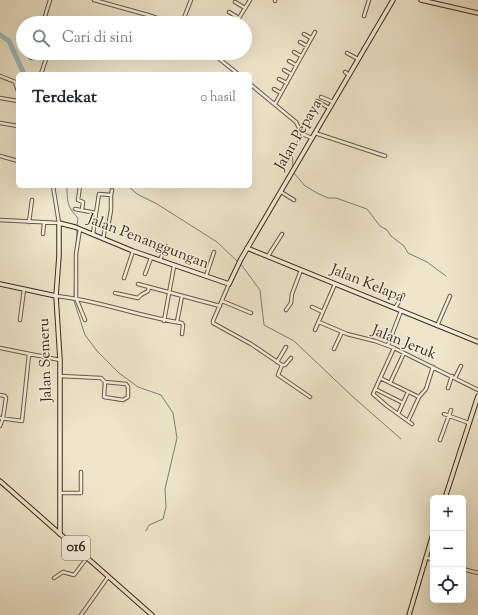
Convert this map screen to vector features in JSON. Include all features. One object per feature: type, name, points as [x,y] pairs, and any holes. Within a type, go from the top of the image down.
[{"type":"main road","points":[[421,0],[436,2],[478,13]]},
{"type":"main road","points":[[446,495],[478,396]]},
{"type":"main road","name":"016","points":[[0,481],[152,615]]},
{"type":"main road","points":[[409,615],[430,544]]},
{"type":"street","points":[[45,16],[50,0]]},
{"type":"street","points":[[94,0],[151,16]]},
{"type":"street","points":[[185,16],[191,0]]},
{"type":"street","points":[[240,16],[250,0]]},
{"type":"street","points":[[364,16],[369,0]]},
{"type":"street","name":"Jalan Pepaya","points":[[229,284],[238,263],[393,0]]},
{"type":"street","points":[[235,2],[245,8]]},
{"type":"street","points":[[229,12],[236,16]]},
{"type":"street","points":[[275,104],[314,32]]},
{"type":"street","points":[[304,34],[311,38]]},
{"type":"street","points":[[300,42],[307,46]]},
{"type":"street","points":[[294,52],[301,56]]},
{"type":"street","points":[[347,53],[358,59]]},
{"type":"street","points":[[43,72],[46,60]]},
{"type":"street","points":[[221,60],[236,72]]},
{"type":"street","points":[[289,61],[296,65]]},
{"type":"street","points":[[284,70],[291,74]]},
{"type":"street","points":[[345,72],[349,75]]},
{"type":"street","points":[[0,76],[16,82]]},
{"type":"street","points":[[279,79],[286,83]]},
{"type":"street","points":[[252,86],[296,122],[302,134],[312,138]]},
{"type":"street","points":[[274,89],[281,93]]},
{"type":"street","points":[[321,97],[333,102]]},
{"type":"street","points":[[0,98],[16,101]]},
{"type":"street","points":[[317,101],[329,108]]},
{"type":"street","points":[[0,123],[16,126]]},
{"type":"street","points":[[314,133],[384,156]]},
{"type":"street","points":[[0,156],[16,160]]},
{"type":"street","name":"Jalan Semeru","points":[[52,188],[59,223],[59,256],[56,296],[60,360],[60,534]]},
{"type":"street","points":[[80,188],[78,200],[83,202],[82,210]]},
{"type":"street","points":[[103,239],[105,229],[108,227],[112,190]]},
{"type":"street","points":[[280,191],[294,200]]},
{"type":"street","points":[[93,235],[99,194],[111,195]]},
{"type":"street","points":[[29,222],[32,200]]},
{"type":"street","points":[[75,209],[96,213]]},
{"type":"street","points":[[0,220],[59,223]]},
{"type":"street","points":[[43,234],[44,223]]},
{"type":"street","name":"Jalan Penanggungan","points":[[59,223],[80,229],[133,252],[229,284]]},
{"type":"street","points":[[80,229],[76,254],[75,298],[85,320]]},
{"type":"street","points":[[268,256],[282,234]]},
{"type":"street","points":[[160,261],[166,246]]},
{"type":"street","name":"Jalan Kelapa","points":[[247,248],[478,342]]},
{"type":"street","points":[[124,278],[133,252]]},
{"type":"street","points":[[205,276],[214,252]]},
{"type":"street","points":[[146,274],[151,258]]},
{"type":"street","points":[[164,321],[174,266]]},
{"type":"street","points":[[286,310],[291,303],[292,294],[301,270]]},
{"type":"street","points":[[0,284],[56,296],[75,298],[164,321],[177,322],[183,324],[182,334]]},
{"type":"street","points":[[138,284],[220,306]]},
{"type":"street","points":[[229,284],[213,323],[240,338],[282,365],[285,366],[292,358]]},
{"type":"street","points":[[315,330],[335,284]]},
{"type":"street","points":[[115,293],[139,298],[148,291],[150,287]]},
{"type":"street","points":[[20,320],[24,289]]},
{"type":"street","points":[[395,308],[403,295]]},
{"type":"street","points":[[177,322],[182,296]]},
{"type":"street","points":[[437,326],[450,296]]},
{"type":"street","points":[[222,300],[251,313]]},
{"type":"street","points":[[312,307],[323,312]]},
{"type":"street","points":[[388,345],[401,311]]},
{"type":"street","name":"Jalan Jeruk","points":[[319,322],[342,332],[388,345],[478,390]]},
{"type":"street","points":[[334,349],[342,332]]},
{"type":"street","points":[[277,362],[286,347]]},
{"type":"street","points":[[0,348],[60,360]]},
{"type":"street","points":[[394,348],[375,389],[374,395],[412,424]]},
{"type":"street","points":[[390,383],[404,353]]},
{"type":"street","points":[[2,418],[22,421],[29,354]]},
{"type":"street","points":[[282,365],[278,375],[310,397]]},
{"type":"street","points":[[448,388],[461,366]]},
{"type":"street","points":[[408,421],[419,397],[426,389],[433,367]]},
{"type":"street","points":[[60,376],[101,378],[105,382],[126,384],[128,388],[128,397],[123,400],[104,397],[105,382]]},
{"type":"street","points":[[380,378],[419,397]]},
{"type":"street","points":[[375,389],[403,403]]},
{"type":"street","points":[[398,414],[408,392]]},
{"type":"street","points":[[0,395],[6,396],[0,426]]},
{"type":"street","points":[[440,440],[451,410]]},
{"type":"street","points":[[444,414],[469,423]]},
{"type":"street","points":[[61,493],[81,493],[81,472]]},
{"type":"street","points":[[426,557],[430,559]]},
{"type":"street","points":[[54,578],[63,572],[74,575],[87,558]]},
{"type":"street","points":[[466,570],[478,574]]},
{"type":"street","points":[[80,615],[108,577]]},
{"type":"waterway","points":[[0,35],[9,41],[16,56]]},
{"type":"waterway","points":[[18,60],[23,72]]},
{"type":"waterway","points":[[293,166],[292,151],[300,137]]},
{"type":"waterway","points":[[293,172],[305,186],[317,193],[328,198],[336,198],[367,209],[380,226],[387,230],[391,236],[404,246],[408,253],[427,262],[446,276]]},
{"type":"waterway","points":[[67,188],[68,204],[78,218],[77,226]]},
{"type":"waterway","points":[[130,188],[137,194],[157,204],[217,242],[237,261]]},
{"type":"waterway","points":[[76,248],[77,229]]},
{"type":"waterway","points":[[75,259],[74,301],[85,335],[97,351],[119,373],[138,387],[161,395],[173,413],[177,438],[165,489],[166,507],[163,519],[149,525],[146,531]]},
{"type":"waterway","points":[[240,263],[260,290],[264,325],[294,341],[352,396],[401,439]]}]
